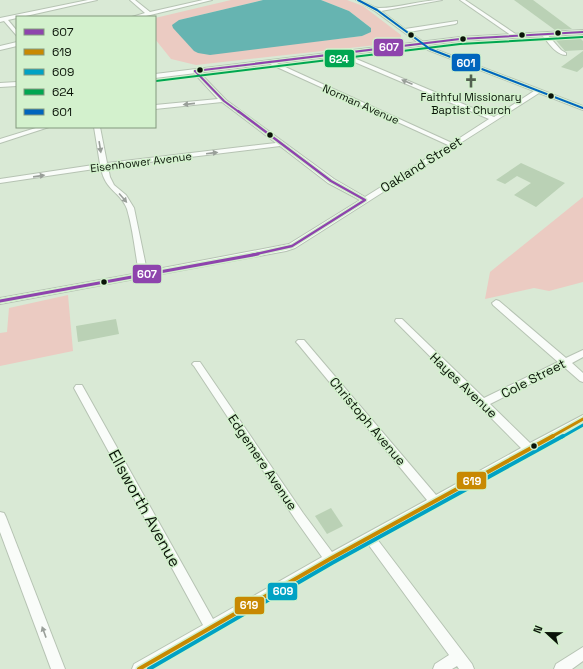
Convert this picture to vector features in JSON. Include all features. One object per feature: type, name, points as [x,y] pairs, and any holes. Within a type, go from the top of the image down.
[{"type":"main road","points":[[156,76],[438,42],[583,32]]},
{"type":"main road","points":[[404,46],[412,37]]},
{"type":"main road","points":[[434,51],[438,42]]},
{"type":"main road","points":[[0,85],[16,84]]},
{"type":"street","points":[[21,16],[95,0]]},
{"type":"street","points":[[132,0],[148,14]]},
{"type":"street","points":[[140,16],[210,0]]},
{"type":"street","points":[[358,0],[376,10],[420,44],[434,51],[583,108]]},
{"type":"street","points":[[376,10],[440,0]]},
{"type":"street","points":[[462,0],[514,36]]},
{"type":"street","points":[[3,20],[16,17]]},
{"type":"street","points":[[3,20],[16,33]]},
{"type":"street","points":[[404,31],[455,22]]},
{"type":"street","points":[[544,34],[559,51],[564,54]]},
{"type":"street","points":[[0,48],[16,44]]},
{"type":"street","points":[[340,54],[494,118]]},
{"type":"street","name":"Norman Avenue","points":[[270,62],[452,145]]},
{"type":"street","points":[[195,71],[223,100],[331,181],[365,200]]},
{"type":"street","name":"Oakland Street","points":[[0,301],[283,249],[292,246],[538,91]]},
{"type":"street","points":[[156,107],[223,100]]},
{"type":"street","points":[[0,141],[43,128]]},
{"type":"street","points":[[98,128],[103,166],[107,180],[123,197],[130,208],[144,275]]},
{"type":"street","name":"Eisenhower Avenue","points":[[0,181],[103,166],[282,144]]},
{"type":"street","points":[[496,303],[583,378]]},
{"type":"street","name":"Hayes Avenue","points":[[399,321],[529,449]]},
{"type":"street","name":"Christoph Avenue","points":[[301,342],[434,500]]},
{"type":"street","name":"Cole Street","points":[[483,403],[583,353]]},
{"type":"street","name":"Edgemere Avenue","points":[[197,364],[298,516],[330,559]]},
{"type":"street","name":"Ellsworth Avenue","points":[[79,388],[211,628]]},
{"type":"street","points":[[139,669],[434,500],[583,418]]},
{"type":"street","points":[[0,517],[58,669]]},
{"type":"street","points":[[370,537],[467,669]]},
{"type":"street","points":[[561,669],[583,653]]},
{"type":"street","points":[[440,669],[458,657]]},
{"type":"shaded area","points":[[231,0],[263,0],[179,20],[204,54],[362,36],[371,28],[349,11],[321,0],[347,0],[363,6],[401,35],[401,38],[395,43],[196,65],[171,59],[156,40],[156,18]]},
{"type":"shaded area","points":[[583,197],[583,282],[549,291],[534,288],[485,299],[490,272]]},
{"type":"shaded area","points":[[68,295],[73,351],[0,366],[0,333],[7,332],[9,308]]},
{"type":"water","points":[[263,0],[321,0],[349,11],[371,28],[371,32],[362,36],[210,55],[194,51],[172,25],[179,20]]},
{"type":"building","points":[[514,0],[533,0],[572,29],[555,30]]},
{"type":"building","points":[[578,36],[583,41],[583,50],[565,51],[553,37]]},
{"type":"building","points":[[583,51],[583,67],[577,72],[561,67]]},
{"type":"building","points":[[521,163],[565,183],[536,207],[514,195],[531,183],[517,176],[505,184],[496,180]]},
{"type":"building","points":[[116,319],[119,334],[78,342],[76,326]]},
{"type":"building","points":[[331,508],[343,526],[327,534],[315,516]]},
{"type":"transit line","name":"601","points":[[358,0],[377,10],[430,49],[583,108]]},
{"type":"transit line","name":"607","points":[[195,71],[460,39],[583,32]]},
{"type":"transit line","name":"624","points":[[156,81],[460,44],[583,37]]},
{"type":"transit line","name":"607","points":[[0,301],[283,249],[292,246],[365,200],[331,181],[224,101],[195,71]]},
{"type":"transit line","name":"619","points":[[139,669],[330,559],[583,419]]},
{"type":"transit line","name":"609","points":[[149,669],[332,563],[583,425]]},
{"type":"place","name":"Faithful Missionary Baptist Church","points":[[471,81]]}]
